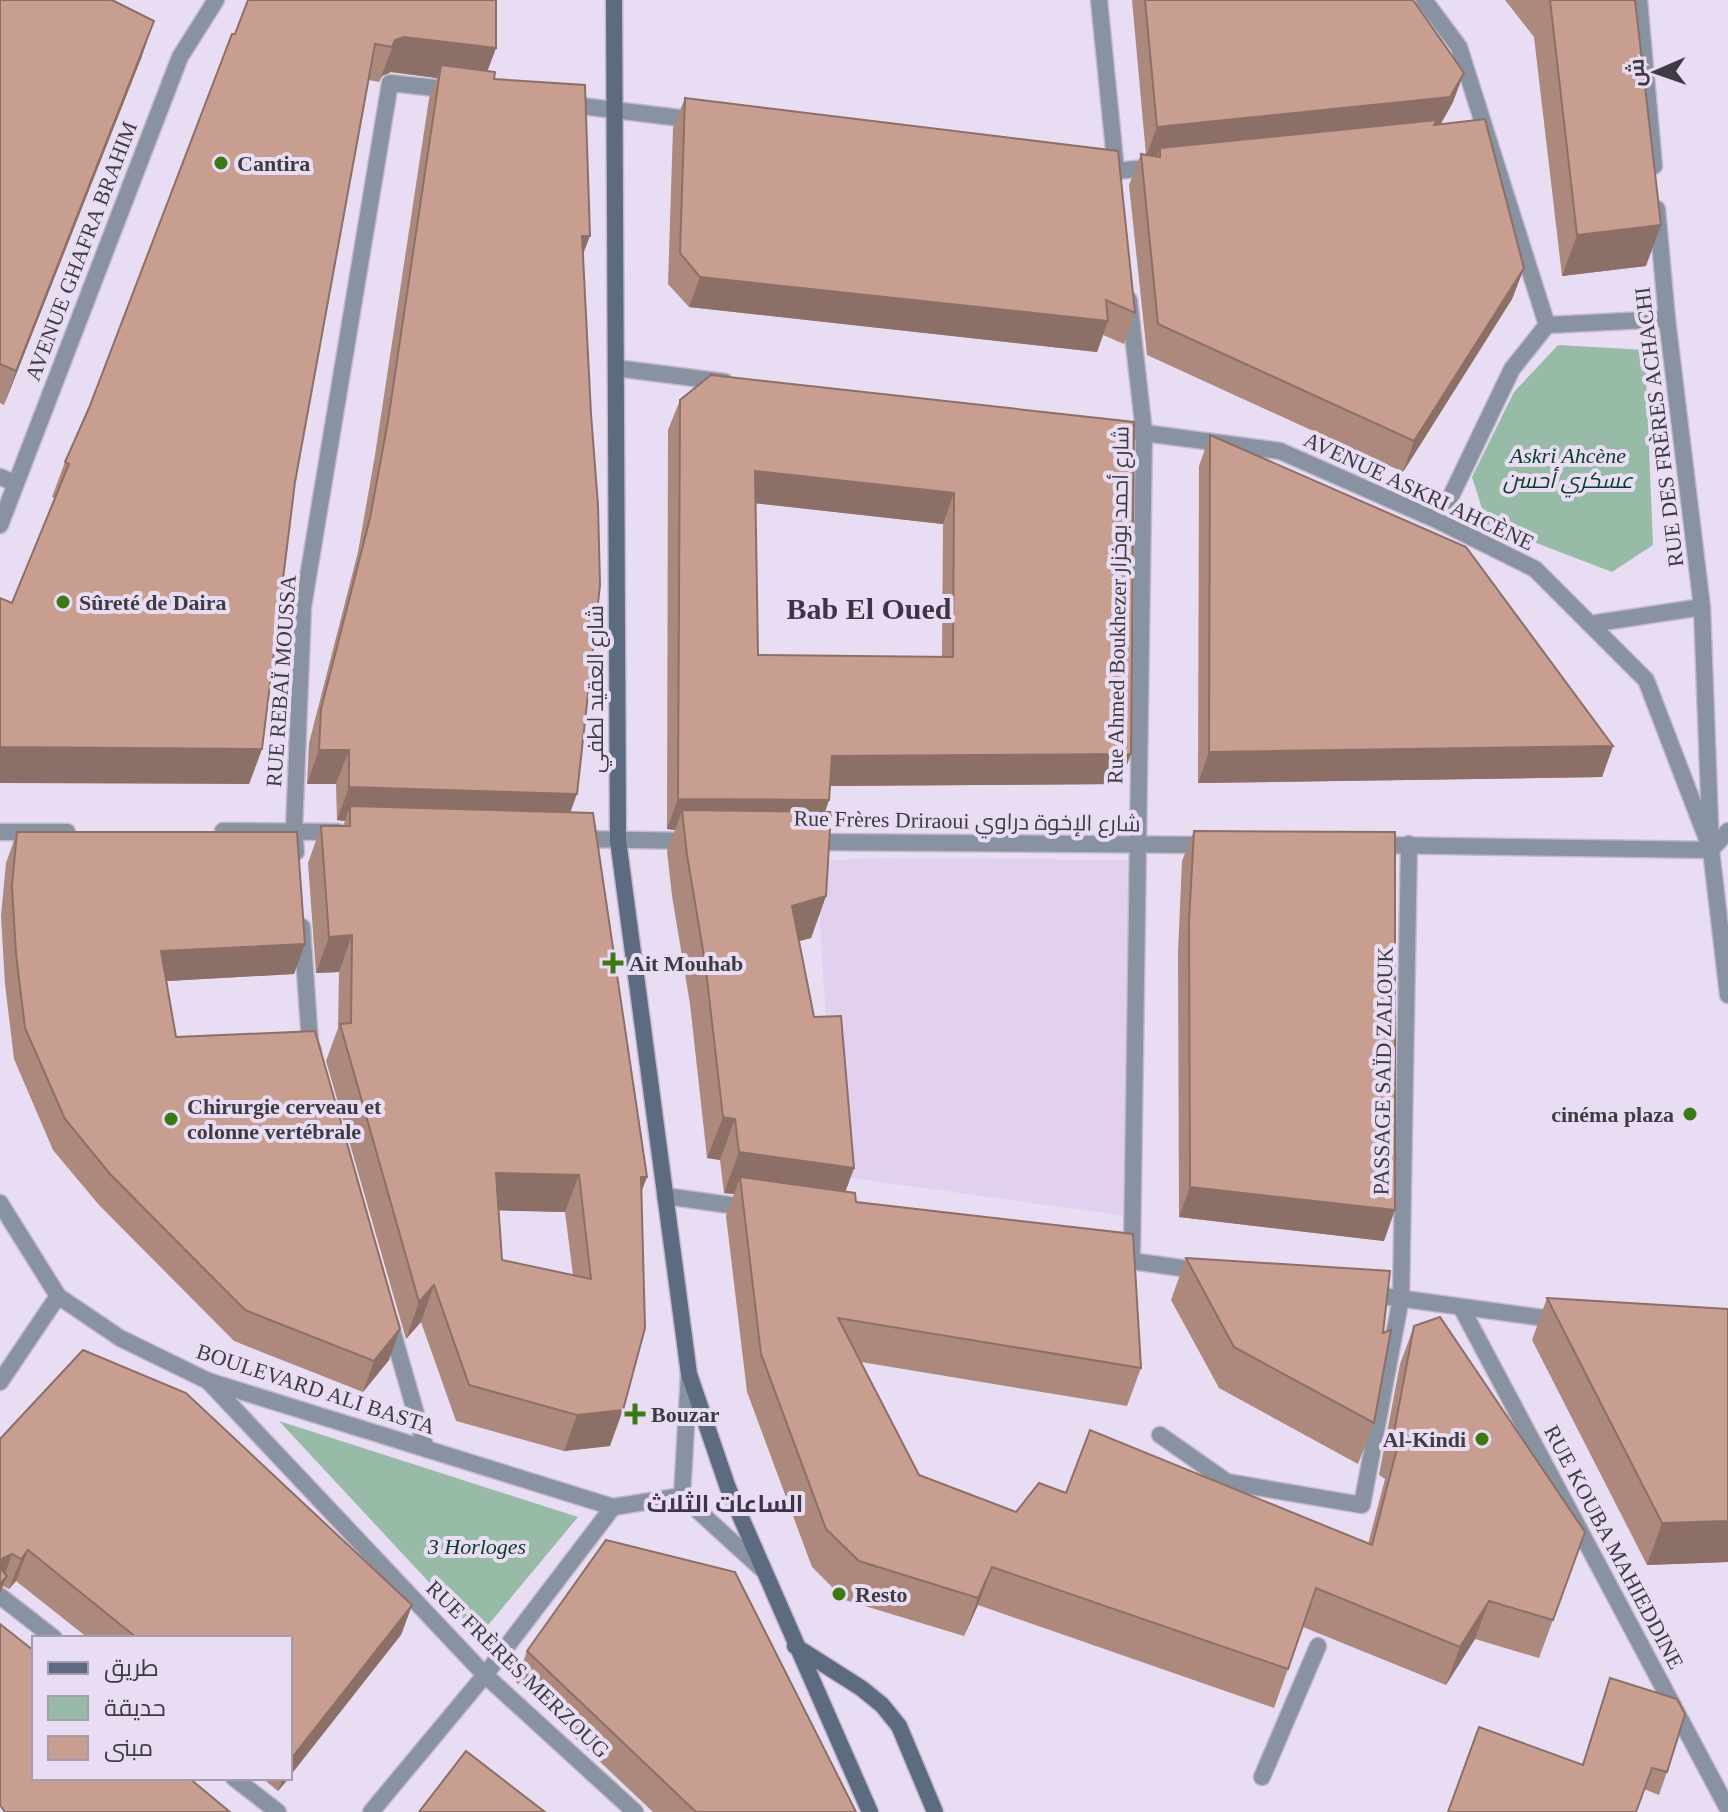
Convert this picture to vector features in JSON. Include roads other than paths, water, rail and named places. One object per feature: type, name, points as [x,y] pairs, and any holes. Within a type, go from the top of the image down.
[{"type":"main road","name":"شارع العقيد لطفي","points":[[614,0],[618,840],[689,1374],[728,1488],[762,1569]]},
{"type":"main road","points":[[762,1569],[870,1812]]},
{"type":"main road","points":[[795,1646],[882,1705],[899,1726],[935,1812]]},
{"type":"street","name":"AVENUE GHAFRA BRAHIM","points":[[0,525],[7,480],[180,57],[216,0]]},
{"type":"street","points":[[1099,0],[1116,179]]},
{"type":"street","points":[[1424,0],[1459,47],[1479,134],[1547,325]]},
{"type":"street","name":"RUE DES FRÈRES ACHACHI","points":[[1639,0],[1667,319],[1702,607],[1711,850]]},
{"type":"street","name":"RUE REBAÏ MOUSSA","points":[[297,861],[294,830],[303,607],[390,83],[465,92]]},
{"type":"street","points":[[555,103],[708,121]]},
{"type":"street","points":[[1084,168],[1116,179],[1178,165]]},
{"type":"street","name":"Rue Ahmed Boukhezer شارع أحمد بوخزار","points":[[1127,279],[1144,432],[1132,1261]]},
{"type":"street","points":[[1439,521],[1512,369],[1547,325],[1667,319]]},
{"type":"street","points":[[616,368],[740,383]]},
{"type":"street","name":"AVENUE ASKRI AHCÈNE","points":[[1097,427],[1280,451],[1439,521],[1535,569],[1646,680],[1711,850]]},
{"type":"street","points":[[1590,624],[1702,607]]},
{"type":"street","points":[[223,831],[356,832]]},
{"type":"street","points":[[1728,831],[1711,850],[1728,995]]},
{"type":"street","points":[[0,832],[67,832]]},
{"type":"street","points":[[556,838],[712,841]]},
{"type":"street","name":"Rue Frères Driraoui شارع الإخوة دراوي","points":[[791,842],[1233,845]]},
{"type":"street","name":"PASSAGE SAÏD ZALOUK","points":[[1160,1435],[1227,1482],[1362,1505],[1401,1298],[1409,844]]},
{"type":"street","points":[[1361,845],[1711,850]]},
{"type":"street","points":[[300,906],[310,1043],[319,1073]]},
{"type":"street","points":[[665,1196],[774,1211]]},
{"type":"street","name":"BOULEVARD ALI BASTA","points":[[0,1203],[58,1296],[120,1338],[208,1381],[613,1507],[682,1496]]},
{"type":"street","points":[[1101,1257],[1211,1272]]},
{"type":"street","points":[[1354,1292],[1580,1323]]},
{"type":"street","points":[[0,1382],[58,1296]]},
{"type":"street","name":"RUE KOUBA MAHIEDDINE","points":[[1461,1307],[1728,1809]]},
{"type":"street","points":[[388,1313],[426,1449]]},
{"type":"street","points":[[689,1374],[682,1496],[762,1569]]},
{"type":"street","name":"RUE FRÈRES MERZOUG","points":[[208,1381],[485,1675],[635,1812]]},
{"type":"street","points":[[371,1812],[485,1675],[613,1507]]},
{"type":"street","points":[[0,1596],[51,1636]]},
{"type":"street","points":[[1262,1777],[1318,1646]]},
{"type":"street","points":[[237,1780],[278,1812]]},
{"type":"place","name":"Cantira","points":[[221,163]]},
{"type":"place","name":"Sûreté de Daira","points":[[63,602]]},
{"type":"place","name":"Ait Mouhab","points":[[613,963]]},
{"type":"place","name":"cinéma plaza","points":[[1690,1114]]},
{"type":"place","name":"Chirurgie cerveau et colonne vertébrale","points":[[171,1119]]},
{"type":"place","name":"Bouzar","points":[[635,1414]]},
{"type":"place","name":"Al-Kindi","points":[[1482,1439]]},
{"type":"place","name":"Resto","points":[[839,1594]]},
{"type":"district","name":"Bab El Oued","points":[[869,608]]},
{"type":"district","name":"الساعات الثلاث","points":[[725,1504]]},
{"type":"park label","name":"Askri Ahcène عسكري أحسن","points":[[1568,468]]},
{"type":"park label","name":"3 Horloges","points":[[477,1546]]}]
